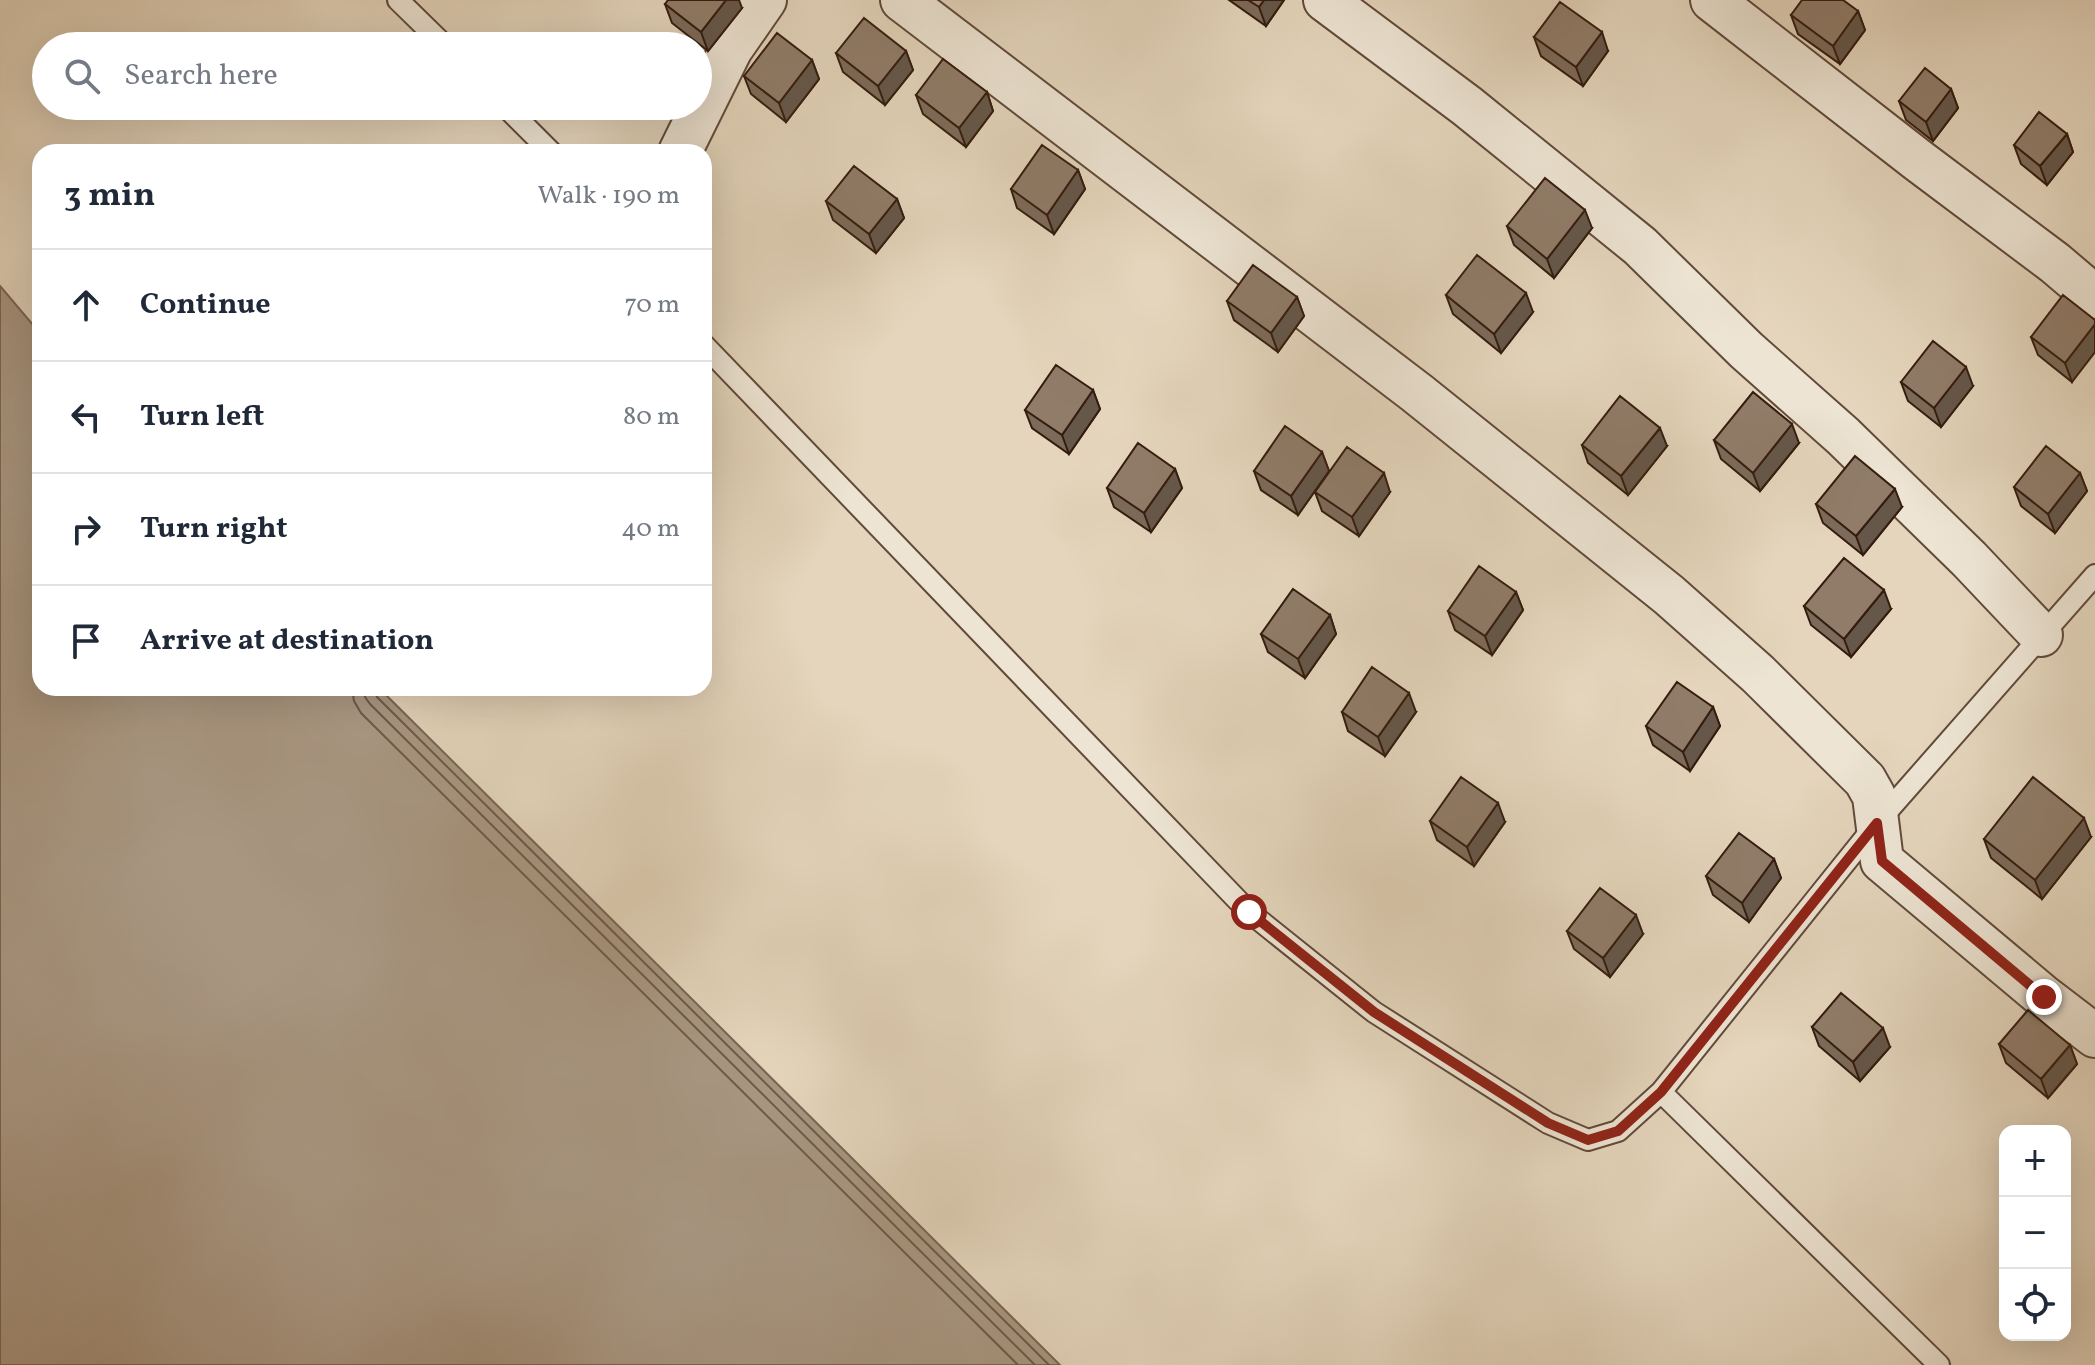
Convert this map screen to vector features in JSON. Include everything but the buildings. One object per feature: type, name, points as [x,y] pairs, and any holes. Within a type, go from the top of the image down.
[{"type":"street","points":[[712,87],[731,49],[765,0]]},
{"type":"street","points":[[902,0],[1417,393],[1669,595],[1758,674],[1865,780],[1874,796],[1882,861],[2095,1036]]},
{"type":"street","points":[[1325,0],[1467,106],[1640,246],[1746,350],[1843,436],[1969,559],[2041,635]]},
{"type":"street","points":[[1712,0],[2095,297]]},
{"type":"street","points":[[684,144],[696,120]]},
{"type":"lane","points":[[398,0],[431,32]]},
{"type":"lane","points":[[519,120],[543,144]]},
{"type":"lane","points":[[712,353],[1249,912],[1374,1012],[1548,1123],[1588,1140],[1618,1131],[1661,1092],[1877,823],[2095,575]]},
{"type":"lane","points":[[1661,1092],[1939,1365]]},
{"type":"water","points":[[0,286],[32,324],[32,696],[387,696],[1060,1365],[0,1365]]},
{"type":"route","points":[[1249,912],[1374,1012],[1548,1123],[1588,1140],[1618,1131],[1661,1092],[1877,823],[1882,861],[2044,997]]}]
